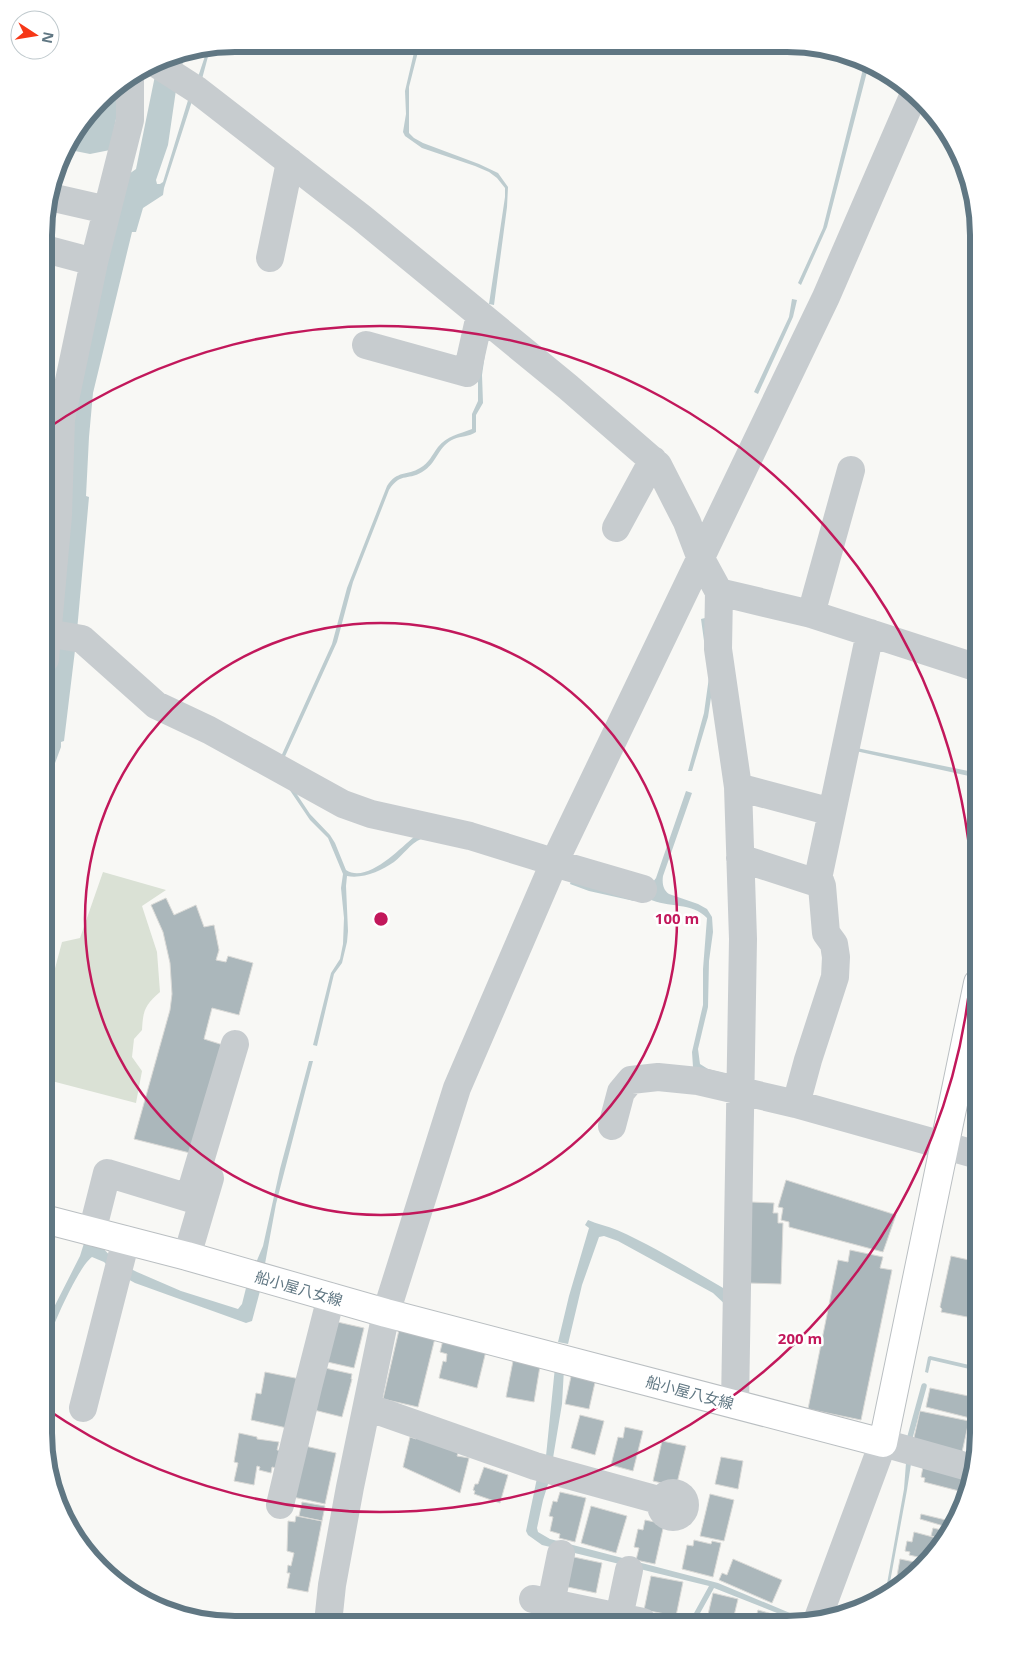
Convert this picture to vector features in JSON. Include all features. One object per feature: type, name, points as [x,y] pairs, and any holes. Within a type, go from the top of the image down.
[{"type":"main road","points":[[883,1443],[970,1022]]},
{"type":"main road","name":"船小屋八女線","points":[[52,1221],[92,1232],[122,1257],[187,1256],[386,1313],[883,1443]]},
{"type":"street","points":[[162,68],[197,90],[362,218],[653,460],[658,465],[683,514],[701,559],[719,592],[718,649],[738,787],[743,939],[735,1404]]},
{"type":"street","points":[[130,86],[130,120],[94,262],[61,419],[55,641],[82,639],[156,705],[209,730],[343,804],[371,814],[470,836],[643,889]]},
{"type":"street","points":[[329,1616],[339,1546],[386,1313],[457,1088],[554,863],[826,297],[911,101]]},
{"type":"street","points":[[270,258],[290,162]]},
{"type":"street","points":[[56,198],[107,210]]},
{"type":"street","points":[[52,252],[94,262]]},
{"type":"street","points":[[366,345],[467,373],[480,315]]},
{"type":"street","points":[[616,528],[653,460]]},
{"type":"street","points":[[811,614],[851,470]]},
{"type":"street","points":[[719,592],[811,614],[970,665]]},
{"type":"street","points":[[740,858],[817,883],[870,633]]},
{"type":"street","points":[[738,787],[832,812]]},
{"type":"street","points":[[796,1104],[808,1060],[836,978],[834,944],[826,933],[822,886],[818,875]]},
{"type":"street","points":[[92,1232],[107,1173],[189,1198],[243,1040],[187,1256]]},
{"type":"street","points":[[612,1126],[621,1092],[631,1080],[658,1077],[698,1080],[796,1104],[970,1153]]},
{"type":"street","points":[[83,1408],[122,1257]]},
{"type":"street","points":[[280,1505],[332,1297]]},
{"type":"street","points":[[367,1407],[535,1466],[662,1501]]},
{"type":"street","points":[[820,1612],[883,1443],[966,1466]]},
{"type":"street","points":[[561,1554],[542,1601],[612,1616]]},
{"type":"street","points":[[629,1570],[631,1616]]},
{"type":"shaded area","points":[[414,52],[418,52],[409,87],[409,133],[423,143],[498,173],[508,187],[494,305],[489,304],[505,188],[489,172],[422,148],[405,136],[403,132],[406,114],[405,91]]},
{"type":"shaded area","points":[[205,55],[209,55],[202,79],[198,77]]},
{"type":"shaded area","points":[[183,60],[176,90],[168,145],[156,180],[157,184],[163,182],[189,97],[193,98],[163,195],[143,208],[136,232],[132,232],[93,393],[86,496],[89,497],[76,642],[64,741],[61,742],[52,771],[52,611],[66,430],[137,81],[143,78],[129,174],[136,169],[156,71]]},
{"type":"shaded area","points":[[863,69],[867,71],[827,227],[801,285],[798,283],[823,228]]},
{"type":"shaded area","points":[[121,93],[110,150],[90,154],[73,151],[90,124]]},
{"type":"shaded area","points":[[792,299],[797,300],[793,317],[758,394],[754,392],[789,317]]},
{"type":"shaded area","points":[[486,347],[482,375],[483,403],[476,415],[476,432],[449,442],[441,449],[429,467],[414,476],[401,478],[389,490],[353,582],[337,642],[282,763],[279,761],[332,644],[347,588],[387,486],[398,475],[423,466],[445,440],[472,429],[472,414],[478,401],[478,375]]},
{"type":"shaded area","points":[[705,618],[714,678],[708,717],[692,771],[688,771],[704,713],[709,677],[701,619]]},
{"type":"shaded area","points":[[852,747],[970,771],[970,776],[851,750]]},
{"type":"shaded area","points":[[288,781],[310,814],[330,835],[346,870],[354,873],[373,869],[414,837],[481,850],[421,839],[410,846],[394,862],[372,874],[347,876],[347,942],[342,963],[334,974],[317,1046],[313,1045],[331,973],[340,959],[343,944],[344,918],[341,888],[343,874],[328,838],[310,820],[285,783]]},
{"type":"shaded area","points":[[686,791],[692,793],[663,876],[663,884],[669,894],[698,904],[707,909],[712,917],[713,932],[709,961],[708,1007],[698,1049],[700,1064],[708,1069],[731,1075],[693,1067],[692,1052],[703,1005],[703,969],[707,918],[687,907],[664,904],[649,899],[646,891],[656,878]]},
{"type":"shaded area","points":[[103,872],[166,890],[142,906],[157,952],[160,992],[146,1008],[142,1030],[134,1039],[132,1057],[142,1071],[136,1103],[52,1081],[52,980],[62,942],[80,938]]},
{"type":"shaded area","points":[[572,878],[634,892],[634,901],[589,891],[570,884]]},
{"type":"shaded area","points":[[309,1061],[313,1061],[276,1204],[260,1291],[252,1321],[246,1323],[135,1283],[113,1271],[104,1262],[92,1257],[79,1274],[52,1330],[52,1311],[80,1256],[85,1240],[100,1245],[115,1261],[137,1272],[181,1291],[238,1309],[242,1304],[247,1284],[263,1246],[280,1169]]},
{"type":"shaded area","points":[[588,1220],[617,1230],[646,1244],[730,1292],[730,1309],[713,1293],[618,1241],[604,1236],[599,1237],[582,1285],[568,1344],[558,1342],[589,1228],[585,1225]]},
{"type":"shaded area","points":[[928,1357],[970,1365],[970,1369],[931,1360],[928,1373],[925,1372]]},
{"type":"shaded area","points":[[555,1367],[564,1369],[562,1404],[553,1458],[546,1456]]},
{"type":"shaded area","points":[[906,1463],[911,1464],[907,1490],[890,1584],[887,1586],[904,1489]]},
{"type":"shaded area","points":[[537,1478],[549,1481],[537,1528],[538,1532],[550,1539],[718,1583],[790,1613],[784,1616],[714,1588],[698,1616],[692,1616],[709,1586],[542,1545],[528,1535],[526,1531]]},
{"type":"building","points":[[166,898],[174,915],[196,905],[204,927],[214,925],[219,950],[216,960],[226,962],[228,956],[253,963],[239,1015],[212,1008],[204,1039],[223,1045],[194,1154],[134,1139],[170,1010],[172,994],[170,963],[163,932],[151,905]]},
{"type":"building","points":[[786,1180],[896,1215],[883,1252],[789,1227],[789,1222],[781,1220],[783,1208],[778,1207]]},
{"type":"building","points":[[751,1202],[774,1203],[773,1213],[778,1213],[778,1223],[783,1223],[781,1284],[748,1283]]},
{"type":"building","points":[[850,1250],[883,1257],[880,1268],[892,1270],[861,1420],[808,1409],[838,1260],[848,1262]]},
{"type":"building","points":[[951,1256],[970,1260],[970,1317],[941,1312],[942,1309],[940,1307]]},
{"type":"building","points":[[333,1321],[364,1328],[354,1368],[323,1361]]},
{"type":"building","points":[[399,1330],[435,1338],[418,1407],[383,1399]]},
{"type":"building","points":[[443,1340],[486,1351],[477,1388],[439,1378],[443,1361],[446,1362],[447,1354],[440,1352]]},
{"type":"building","points":[[513,1361],[540,1366],[534,1402],[506,1397]]},
{"type":"building","points":[[325,1368],[352,1374],[342,1417],[314,1410]]},
{"type":"building","points":[[265,1372],[300,1379],[287,1428],[251,1420],[256,1393],[261,1394]]},
{"type":"building","points":[[572,1372],[596,1378],[589,1409],[565,1404]]},
{"type":"building","points":[[930,1388],[970,1396],[970,1418],[926,1407]]},
{"type":"building","points":[[920,1411],[969,1421],[962,1452],[913,1442]]},
{"type":"building","points":[[580,1415],[604,1421],[595,1455],[571,1448]]},
{"type":"building","points":[[625,1427],[643,1431],[633,1471],[611,1465],[618,1437],[623,1438]]},
{"type":"building","points":[[239,1433],[257,1437],[257,1439],[279,1442],[277,1450],[284,1451],[280,1469],[272,1467],[271,1473],[259,1470],[260,1467],[257,1466],[254,1485],[234,1481],[238,1463],[234,1462]]},
{"type":"building","points":[[410,1437],[416,1439],[416,1437],[459,1450],[457,1456],[469,1458],[460,1493],[403,1467]]},
{"type":"building","points":[[662,1441],[686,1446],[677,1483],[667,1481],[666,1484],[653,1481]]},
{"type":"building","points":[[305,1446],[336,1453],[325,1504],[293,1497]]},
{"type":"building","points":[[721,1457],[743,1461],[738,1489],[715,1484]]},
{"type":"building","points":[[484,1467],[508,1475],[500,1503],[474,1494],[475,1484],[478,1484]]},
{"type":"building","points":[[923,1467],[964,1475],[960,1491],[924,1482],[925,1478],[921,1477]]},
{"type":"building","points":[[560,1492],[586,1498],[575,1542],[559,1538],[560,1534],[550,1531],[553,1517],[549,1516],[553,1501],[557,1502]]},
{"type":"building","points":[[710,1494],[734,1500],[724,1541],[700,1536]]},
{"type":"building","points":[[302,1502],[325,1506],[322,1521],[299,1516]]},
{"type":"building","points":[[591,1506],[627,1516],[616,1553],[581,1543]]},
{"type":"building","points":[[921,1514],[947,1520],[944,1526],[920,1519]]},
{"type":"building","points":[[296,1516],[322,1521],[308,1592],[287,1588],[290,1573],[287,1573],[288,1565],[291,1566],[294,1553],[287,1551],[288,1521],[295,1522]]},
{"type":"building","points":[[645,1520],[664,1524],[655,1564],[636,1560],[639,1548],[634,1547],[638,1529],[643,1530]]},
{"type":"building","points":[[933,1528],[941,1530],[937,1537],[931,1536]]},
{"type":"building","points":[[914,1532],[936,1538],[920,1557],[909,1555],[910,1552],[905,1551],[907,1541],[912,1542]]},
{"type":"building","points":[[694,1540],[711,1544],[712,1541],[721,1543],[713,1577],[682,1569],[687,1545],[693,1546]]},
{"type":"building","points":[[569,1556],[602,1563],[596,1593],[563,1586]]},
{"type":"building","points":[[733,1559],[782,1580],[772,1603],[719,1580],[722,1573],[727,1575]]},
{"type":"building","points":[[900,1559],[916,1562],[898,1578],[896,1579]]},
{"type":"building","points":[[651,1576],[683,1582],[676,1616],[644,1610]]},
{"type":"building","points":[[713,1593],[738,1599],[734,1616],[708,1616]]},
{"type":"building","points":[[758,1610],[779,1616],[756,1616]]},
{"type":"waterway","points":[[910,1437],[924,1386]]}]
